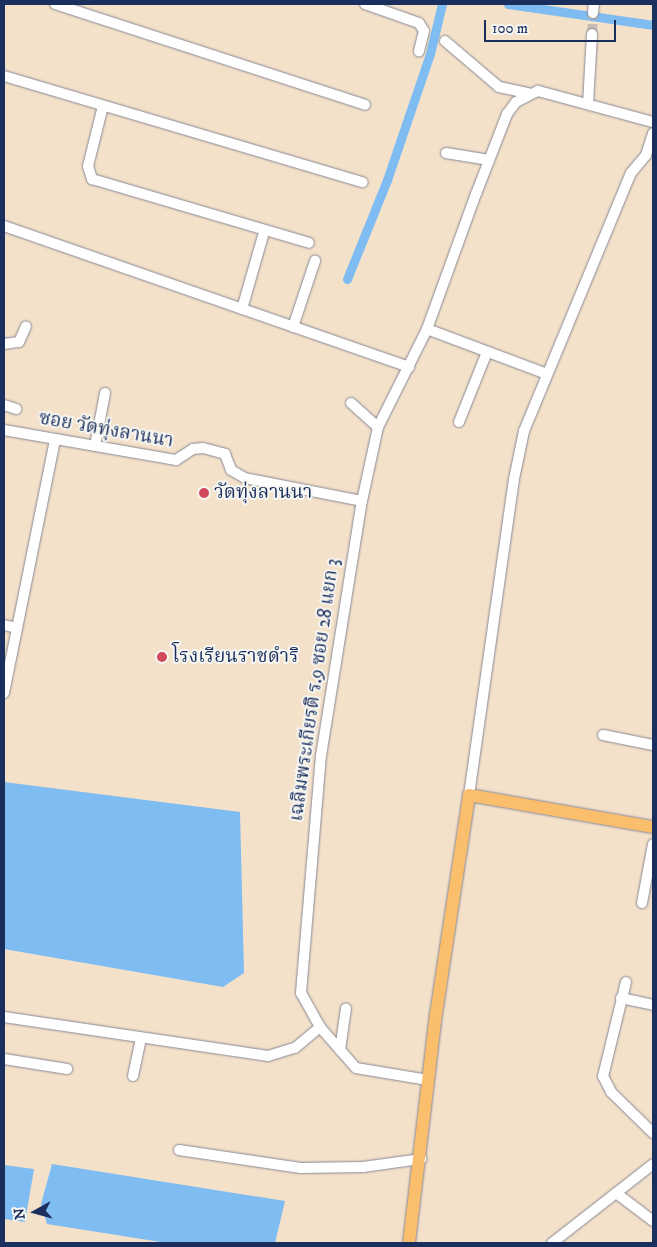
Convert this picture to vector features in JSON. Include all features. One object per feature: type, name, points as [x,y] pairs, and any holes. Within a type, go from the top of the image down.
[{"type":"main road","points":[[410,1243],[421,1159],[428,1080],[469,795],[653,827]]},
{"type":"street","points":[[55,4],[365,105]]},
{"type":"street","points":[[365,4],[419,23],[424,31],[419,51]]},
{"type":"street","points":[[588,104],[592,34]]},
{"type":"street","points":[[445,42],[499,87],[528,94],[538,91],[653,122]]},
{"type":"street","points":[[4,76],[363,182]]},
{"type":"street","name":"เฉลิมพระเกียรติ ร.9 ซอย 28 แยก 3","points":[[428,1080],[356,1068],[320,1027],[303,999],[301,982],[321,756],[362,501],[378,427],[427,329],[507,114],[528,94]]},
{"type":"street","points":[[103,106],[88,166],[92,179],[309,243]]},
{"type":"street","points":[[469,795],[514,479],[524,431],[631,173],[651,147],[653,133]]},
{"type":"street","points":[[446,153],[489,160]]},
{"type":"street","points":[[4,226],[409,367]]},
{"type":"street","points":[[242,309],[263,236]]},
{"type":"street","points":[[293,327],[315,261]]},
{"type":"street","points":[[4,344],[19,342],[26,326]]},
{"type":"street","points":[[427,329],[548,374]]},
{"type":"street","points":[[459,422],[487,352]]},
{"type":"street","points":[[95,446],[105,393]]},
{"type":"street","points":[[351,403],[378,427]]},
{"type":"street","points":[[4,405],[16,409]]},
{"type":"street","name":"ซอย วัดทุ่งลานนา","points":[[4,430],[176,460],[192,449],[203,448],[226,454],[231,470],[245,478],[362,501]]},
{"type":"street","points":[[4,692],[55,439]]},
{"type":"street","points":[[4,625],[17,628]]},
{"type":"street","points":[[603,735],[653,745]]},
{"type":"street","points":[[642,903],[653,844]]},
{"type":"street","points":[[626,982],[603,1076],[611,1092],[653,1133]]},
{"type":"street","points":[[621,998],[653,1005]]},
{"type":"street","points":[[340,1050],[346,1008]]},
{"type":"street","points":[[4,1016],[268,1056],[295,1048],[320,1027]]},
{"type":"street","points":[[134,1076],[141,1038]]},
{"type":"street","points":[[4,1059],[67,1069]]},
{"type":"street","points":[[179,1150],[301,1168],[363,1167],[421,1159]]},
{"type":"street","points":[[552,1243],[653,1164]]},
{"type":"street","points":[[616,1193],[653,1221]]},
{"type":"water","points":[[4,782],[240,812],[244,973],[223,987],[4,949]]},
{"type":"water","points":[[52,1164],[285,1201],[275,1243],[167,1243],[47,1224],[41,1204]]},
{"type":"water","points":[[4,1165],[34,1169],[25,1222],[4,1219]]},
{"type":"waterway","points":[[347,279],[387,180],[430,54],[442,4]]},
{"type":"waterway","points":[[508,4],[653,25]]},
{"type":"tunnel","points":[[592,34],[593,13]]},
{"type":"place","name":"วัดทุ่งลานนา","points":[[204,493]]},
{"type":"place","name":"โรงเรียนราชดำริ","points":[[162,657]]}]
